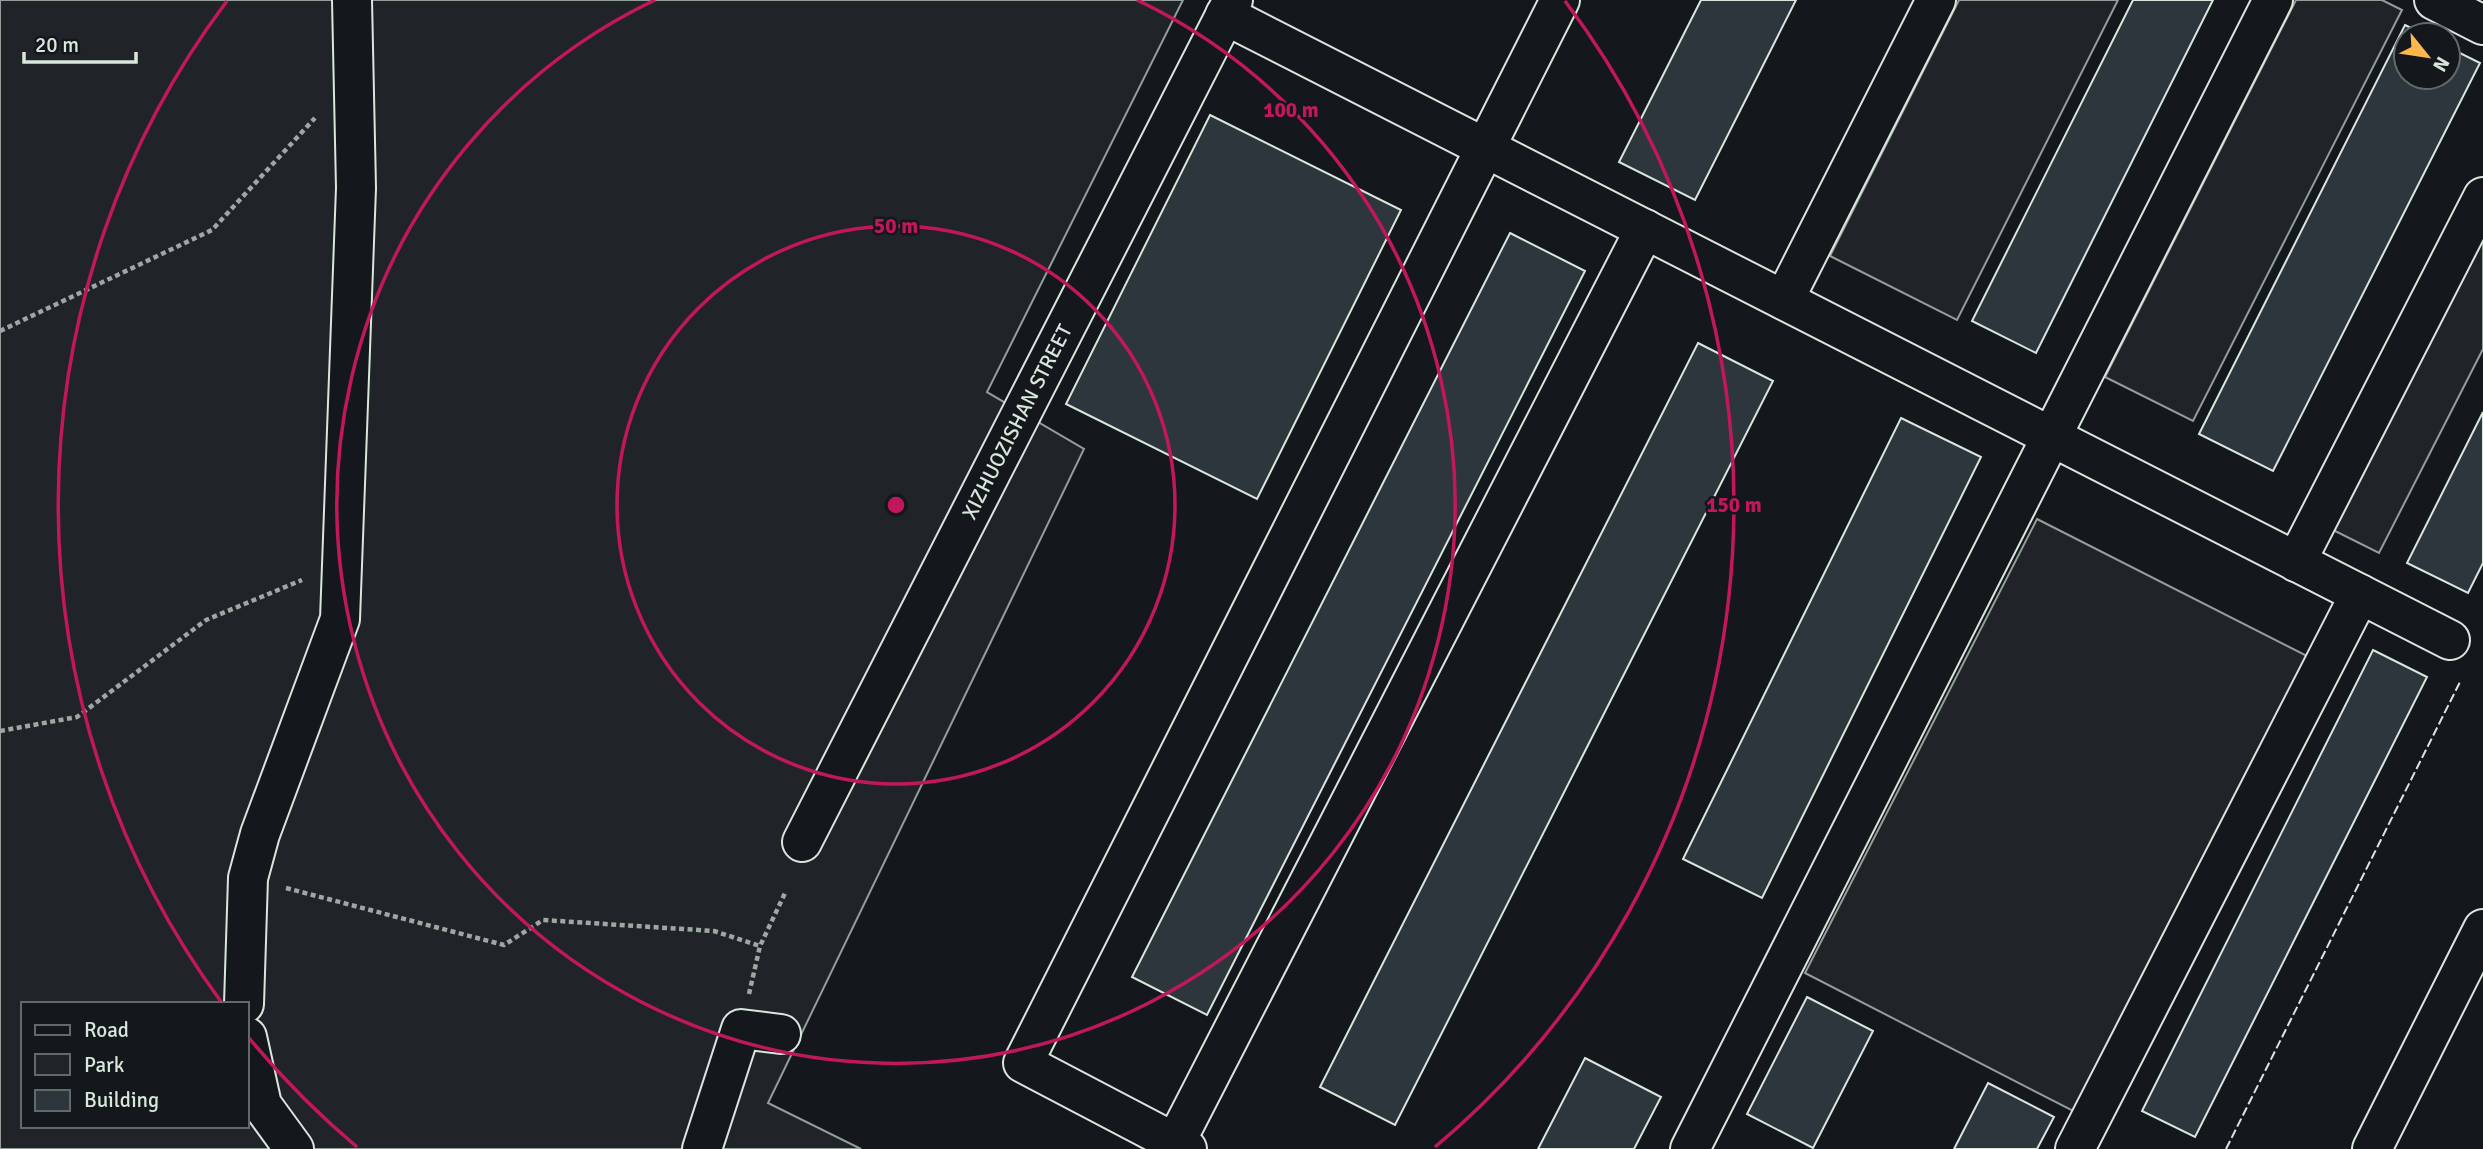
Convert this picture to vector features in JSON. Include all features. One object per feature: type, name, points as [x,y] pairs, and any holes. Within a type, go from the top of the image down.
[{"type":"street","points":[[244,1002],[248,878],[260,834],[340,619],[356,188],[352,0]]},
{"type":"street","points":[[1560,0],[1023,1063],[1181,1146],[1645,229]]},
{"type":"street","points":[[1784,300],[1936,0]]},
{"type":"street","points":[[1690,1149],[2273,0]]},
{"type":"street","points":[[2434,0],[2483,25]]},
{"type":"street","points":[[1229,8],[1485,148],[2450,640]]},
{"type":"street","name":"XIZHUOZISHAN STREET","points":[[802,842],[1229,8]]},
{"type":"street","points":[[2296,562],[2483,197]]},
{"type":"street","points":[[2075,1149],[2360,594]]},
{"type":"street","points":[[2372,1149],[2483,929]]},
{"type":"street","points":[[2400,1149],[2483,984]]},
{"type":"street","points":[[702,1149],[741,1029],[781,1034]]},
{"type":"street","points":[[248,1042],[262,1105],[294,1149]]},
{"type":"path","points":[[0,331],[212,230],[354,76]]},
{"type":"path","points":[[0,731],[77,717],[205,620],[342,564]]},
{"type":"path","points":[[248,878],[504,945],[543,920],[714,931],[760,946]]},
{"type":"path","points":[[741,1029],[760,946],[786,891]]},
{"type":"green space","points":[[0,0],[1183,0],[987,392],[1084,449],[768,1103],[861,1149],[0,1149]]},
{"type":"green space","points":[[1959,0],[2118,0],[1957,320],[1830,256]]},
{"type":"green space","points":[[2296,0],[2382,0],[2402,10],[2396,21],[2392,21],[2392,30],[2193,421],[2105,377]]},
{"type":"green space","points":[[2483,231],[2483,349],[2379,553],[2331,529]]},
{"type":"green space","points":[[2037,519],[2315,660],[2083,1116],[1805,973]]},
{"type":"building","points":[[1701,0],[1796,0],[1695,200],[1619,162]]},
{"type":"building","points":[[2133,0],[2213,0],[2036,353],[1972,321]]},
{"type":"building","points":[[2392,51],[2392,91],[2462,91],[2462,54],[2480,63],[2273,471],[2199,434]]},
{"type":"building","points":[[1210,115],[1401,210],[1257,499],[1066,404]]},
{"type":"building","points":[[1510,233],[1585,271],[1207,1015],[1132,977]]},
{"type":"building","points":[[1698,343],[1773,381],[1395,1125],[1320,1087]]},
{"type":"building","points":[[2483,412],[2483,563],[2468,593],[2407,563]]},
{"type":"building","points":[[1901,418],[1981,457],[1762,898],[1683,859]]},
{"type":"building","points":[[2373,650],[2427,677],[2195,1137],[2142,1111]]},
{"type":"building","points":[[1807,997],[1873,1031],[1813,1148],[1747,1114]]},
{"type":"building","points":[[1585,1058],[1661,1097],[1634,1149],[1538,1149]]},
{"type":"building","points":[[1988,1083],[2054,1117],[2037,1149],[1954,1149]]},
{"type":"fence","points":[[2226,1149],[2460,682]]}]
